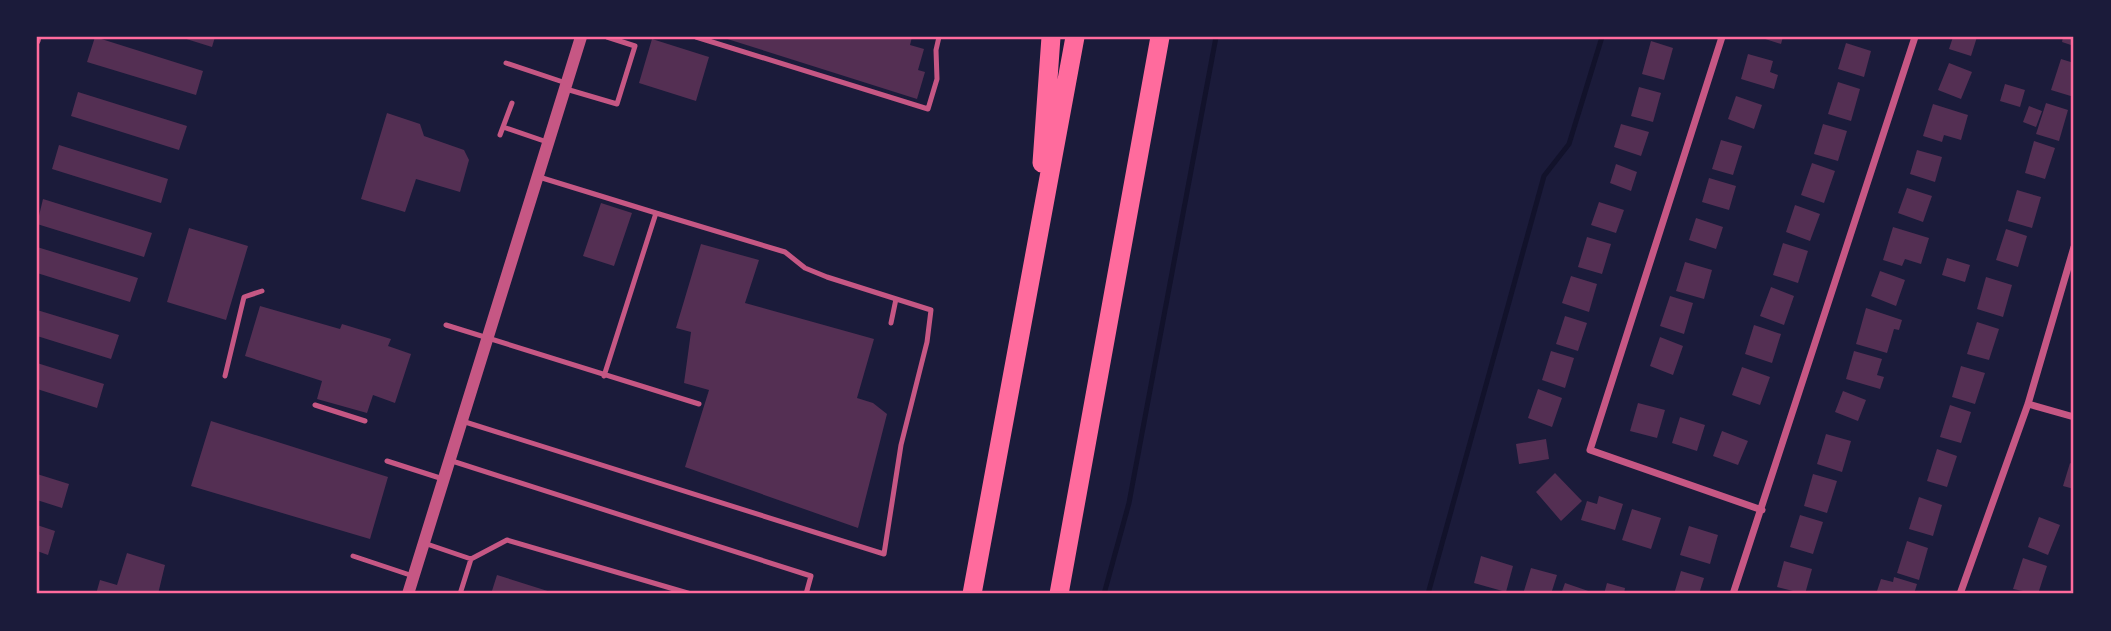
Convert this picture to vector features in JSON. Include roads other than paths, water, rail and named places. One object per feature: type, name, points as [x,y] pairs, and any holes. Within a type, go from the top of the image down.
[{"type":"highway","points":[[1035,268],[1051,37]]},
{"type":"highway","points":[[972,594],[1035,268],[1075,37]]},
{"type":"highway","points":[[1059,594],[1160,37]]},
{"type":"street","points":[[408,594],[581,37]]},
{"type":"street","points":[[1722,37],[1590,450],[1762,510]]},
{"type":"street","points":[[1733,594],[1915,37]]},
{"type":"street","points":[[1960,594],[2028,404],[2074,247]]},
{"type":"street","points":[[2028,404],[2074,417]]},
{"type":"lane","points":[[506,63],[617,104],[635,46],[607,37]]},
{"type":"lane","points":[[696,37],[928,109],[937,79],[936,50],[939,37]]},
{"type":"lane","points":[[500,135],[512,103]]},
{"type":"lane","points":[[503,127],[549,143]]},
{"type":"lane","points":[[462,421],[884,554],[901,445],[927,342],[931,310],[827,277],[805,268],[785,252],[538,177]]},
{"type":"lane","points":[[604,376],[656,213]]},
{"type":"lane","points":[[226,376],[244,297],[262,291]]},
{"type":"lane","points":[[891,323],[896,299]]},
{"type":"lane","points":[[446,326],[487,336],[604,376],[699,404]]},
{"type":"lane","points":[[314,405],[365,421]]},
{"type":"lane","points":[[449,460],[811,576],[806,594]]},
{"type":"lane","points":[[387,461],[443,479]]},
{"type":"lane","points":[[460,594],[471,559],[507,540],[691,594]]},
{"type":"lane","points":[[424,543],[471,559]]},
{"type":"lane","points":[[353,556],[414,576]]},
{"type":"waterway","points":[[1104,594],[1129,503],[1216,37]]},
{"type":"waterway","points":[[1428,594],[1544,176],[1569,144],[1602,37]]}]
